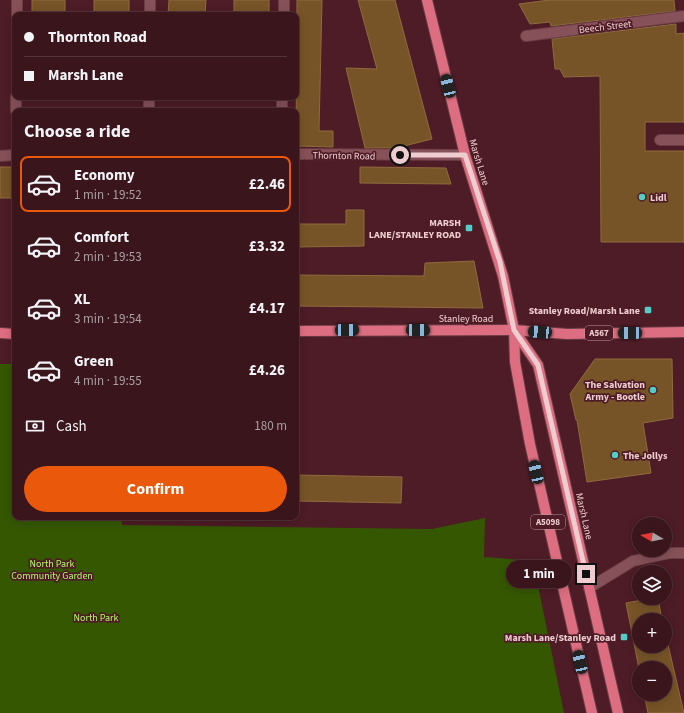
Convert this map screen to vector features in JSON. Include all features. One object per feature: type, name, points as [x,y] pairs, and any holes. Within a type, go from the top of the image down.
[{"type":"main road","name":"Marsh Lane","points":[[426,0],[465,155],[500,262],[514,330],[514,362],[530,444],[592,713]]},
{"type":"main road","name":"Marsh Lane","points":[[514,330],[538,365],[618,713]]},
{"type":"main road","name":"Stanley Road","points":[[299,331],[514,330],[567,334],[684,332]]},
{"type":"main road","points":[[0,334],[12,334]]},
{"type":"street","points":[[17,0],[17,12]]},
{"type":"street","points":[[150,0],[150,12]]},
{"type":"street","points":[[284,0],[284,12]]},
{"type":"street","name":"Beech Street","points":[[526,36],[684,16]]},
{"type":"street","points":[[660,140],[684,140]]},
{"type":"street","name":"Thornton Road","points":[[299,154],[465,155]]},
{"type":"street","points":[[0,156],[12,155]]},
{"type":"street","points":[[589,588],[633,561],[670,553],[684,553]]},
{"type":"green space","name":"North Park","points":[[0,364],[12,364],[12,520],[121,520],[122,525],[432,529],[485,518],[484,557],[533,561],[564,713],[0,713]]},
{"type":"building","points":[[32,0],[65,0],[65,12],[32,12]]},
{"type":"building","points":[[94,0],[129,0],[129,12],[94,12]]},
{"type":"building","points":[[169,0],[206,0],[205,12],[168,12]]},
{"type":"building","points":[[234,0],[269,0],[269,12],[234,12]]},
{"type":"building","points":[[297,0],[322,0],[319,131],[333,131],[333,147],[299,146],[299,108],[296,108],[296,100],[299,100],[299,12],[297,12]]},
{"type":"building","points":[[358,0],[395,0],[432,139],[396,148],[365,148],[346,68],[377,69]]},
{"type":"building","points":[[549,0],[674,0],[675,11],[551,26],[550,22],[530,24],[519,4]]},
{"type":"building","points":[[676,24],[676,34],[684,33],[684,122],[645,122],[645,151],[684,151],[684,242],[601,242],[600,76],[564,77],[560,69],[555,69],[552,39]]},
{"type":"building","points":[[0,167],[12,167],[12,198],[0,198]]},
{"type":"building","points":[[360,167],[446,168],[451,184],[360,183]]},
{"type":"building","points":[[346,210],[364,210],[364,246],[299,247],[299,224],[346,224]]},
{"type":"building","points":[[474,261],[483,308],[299,306],[299,275],[424,276],[425,263]]},
{"type":"building","points":[[595,359],[672,359],[673,418],[643,423],[651,473],[587,482],[577,420],[570,394]]},
{"type":"building","points":[[299,475],[402,477],[401,503],[299,501]]},
{"type":"building","points":[[632,602],[632,605],[659,605],[661,613],[632,613],[632,633],[626,603]]},
{"type":"building","points":[[636,653],[670,653],[672,661],[637,661]]},
{"type":"building","points":[[672,662],[684,713],[648,713],[645,701],[672,701]]},
{"type":"place","name":"Lidl","points":[[642,197]]},
{"type":"place","name":"MARSH LANE/STANLEY ROAD","points":[[469,228]]},
{"type":"place","name":"Stanley Road/Marsh Lane","points":[[648,310]]},
{"type":"place","name":"The Salvation Army - Bootle","points":[[653,390]]},
{"type":"place","name":"The Jollys","points":[[615,455]]},
{"type":"place","name":"Marsh Lane/Stanley Road","points":[[624,637]]},
{"type":"route","points":[[400,155],[465,155],[500,262],[514,330],[538,365],[586,574]]},
{"type":"park label","name":"North Park Community Garden","points":[[52,568]]}]
